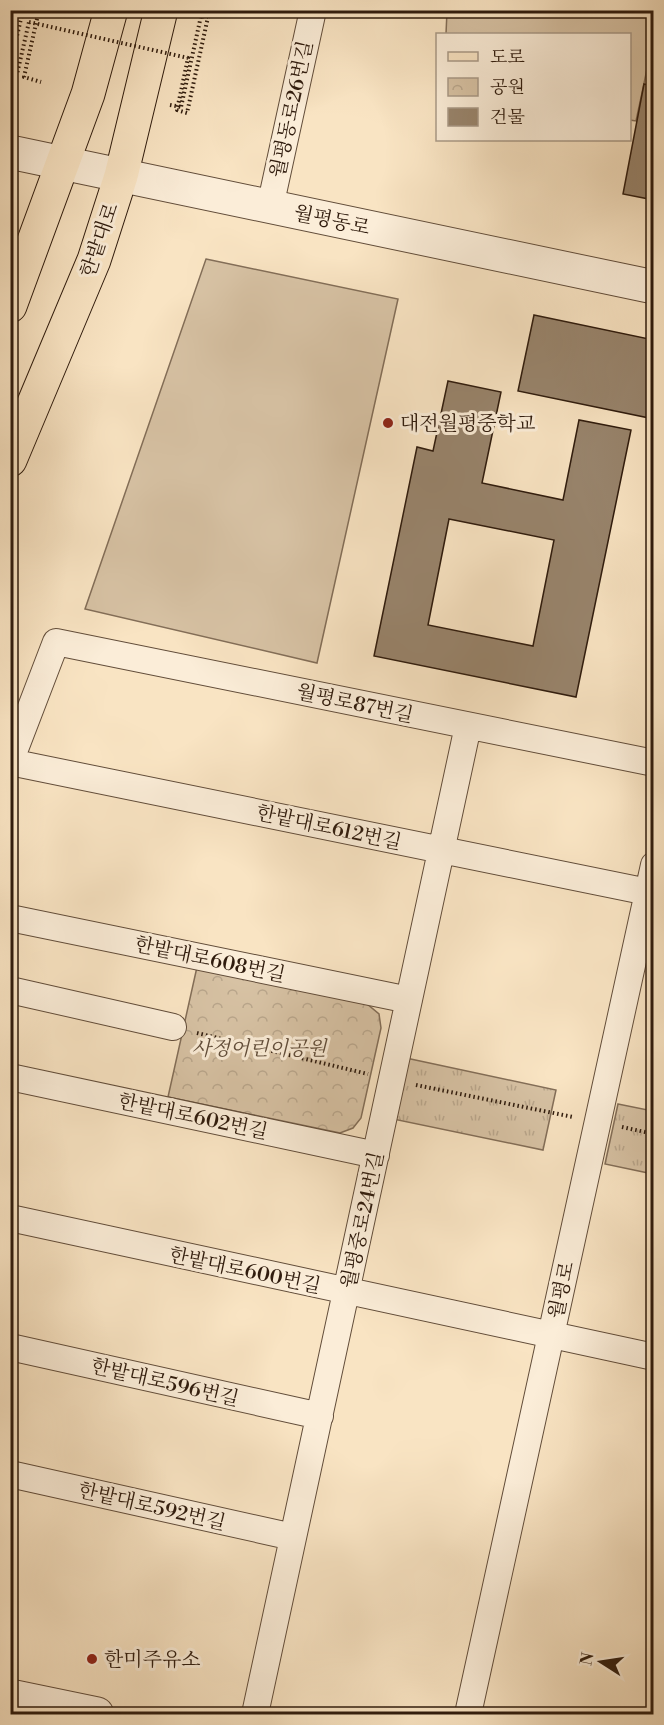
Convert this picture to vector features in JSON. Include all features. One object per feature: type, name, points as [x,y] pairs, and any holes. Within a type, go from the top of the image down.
[{"type":"main road","points":[[10,306],[88,94],[111,10]]},
{"type":"main road","name":"한밭대로","points":[[10,460],[94,260],[121,176],[161,10]]},
{"type":"street","name":"월평동로26번길","points":[[270,207],[313,10]]},
{"type":"street","name":"월평동로","points":[[10,152],[654,287]]},
{"type":"street","name":"월평로87번길","points":[[10,762],[56,642],[654,763]]},
{"type":"street","name":"월평중로24번길","points":[[255,1714],[468,726]]},
{"type":"street","name":"한밭대로612번길","points":[[10,762],[648,892]]},
{"type":"street","name":"월평로","points":[[468,1714],[654,865]]},
{"type":"street","name":"한밭대로608번길","points":[[10,918],[409,1000]]},
{"type":"street","points":[[10,990],[173,1027]]},
{"type":"street","name":"한밭대로602번길","points":[[10,1077],[376,1155]]},
{"type":"street","name":"한밭대로600번길","points":[[10,1218],[654,1357]]},
{"type":"street","name":"한밭대로596번길","points":[[10,1347],[320,1416]]},
{"type":"street","name":"한밭대로592번길","points":[[10,1474],[293,1537]]},
{"type":"street","points":[[27,1704],[97,1714]]},
{"type":"path","points":[[10,66],[23,10]]},
{"type":"path","points":[[39,10],[24,77],[41,82]]},
{"type":"path","points":[[10,73],[17,74],[29,22],[41,24],[188,58],[177,110],[187,113],[208,17],[205,16],[206,10]]},
{"type":"path","points":[[170,105],[181,107],[201,16],[205,16]]},
{"type":"green space","points":[[447,11],[653,11],[653,41],[636,121],[631,120],[631,33],[446,33]]},
{"type":"green space","points":[[206,259],[398,299],[317,663],[85,609]]},
{"type":"green space","name":"사정어린이공원","points":[[197,967],[367,1004],[379,1014],[381,1028],[361,1118],[353,1128],[340,1133],[168,1097]]},
{"type":"green space","points":[[406,1058],[556,1090],[543,1150],[393,1119]]},
{"type":"green space","points":[[618,1104],[653,1111],[653,1174],[605,1164]]},
{"type":"building","points":[[644,84],[654,86],[654,200],[623,194]]},
{"type":"building","points":[[534,315],[654,340],[654,419],[518,391]]},
{"type":"building","points":[[448,381],[501,392],[482,483],[563,500],[579,420],[631,430],[576,697],[374,656],[417,447],[433,451]],"holes":[[[449,519],[554,540],[533,646],[428,625]]]},
{"type":"place","name":"대전월평중학교","points":[[388,423]]},
{"type":"place","name":"한미주유소","points":[[92,1659]]}]
